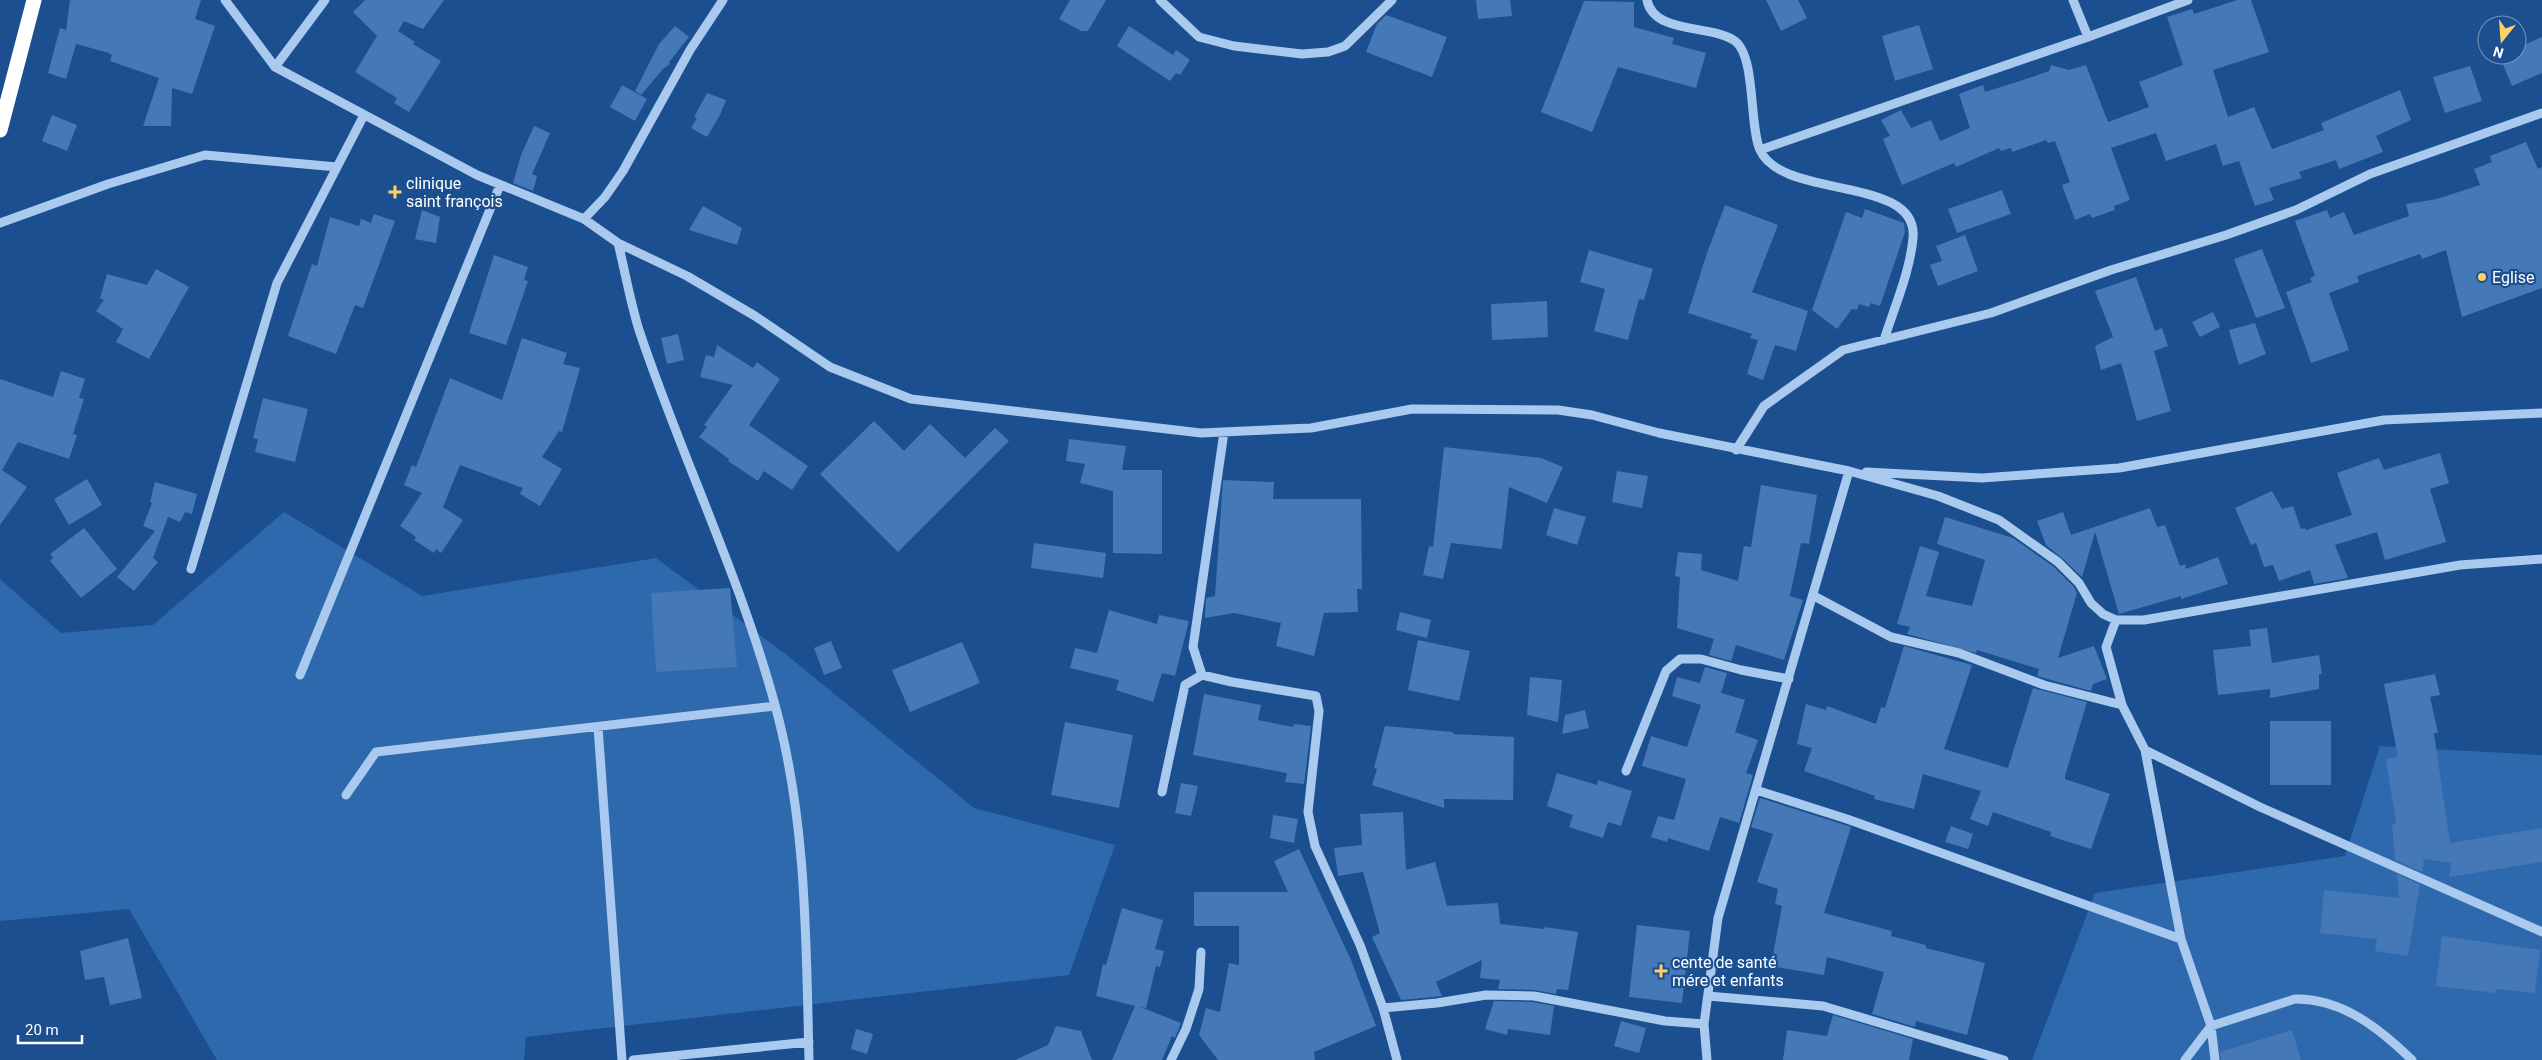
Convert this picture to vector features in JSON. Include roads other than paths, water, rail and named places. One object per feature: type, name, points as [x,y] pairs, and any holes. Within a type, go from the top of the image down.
[{"type":"highway","points":[[0,130],[34,0]]},
{"type":"street","points":[[225,0],[275,67],[476,175],[584,219],[618,243],[704,286],[756,316],[830,367],[911,399],[1201,433],[1311,428],[1412,409],[1558,410],[1592,415],[1659,433],[1736,450],[1849,471],[1938,496],[1999,520],[2058,562],[2079,583],[2090,603],[2103,614],[2116,620],[2144,620],[2460,565],[2542,558]]},
{"type":"street","points":[[275,67],[325,0]]},
{"type":"street","points":[[584,219],[606,197],[690,50],[723,0]]},
{"type":"street","points":[[1160,0],[1199,37],[1234,46],[1302,54],[1328,52],[1345,46],[1392,0]]},
{"type":"street","points":[[1647,0],[1649,9],[1660,19],[1730,38],[1741,46],[1747,64],[1760,150],[1772,167],[1893,202],[1909,216],[1914,236],[1906,271],[1884,340]]},
{"type":"street","points":[[2073,0],[2088,37]]},
{"type":"street","points":[[1760,150],[2088,37],[2188,0]]},
{"type":"street","points":[[1736,450],[1764,406],[1843,350],[1991,314],[2111,270],[2226,235],[2296,210],[2370,174],[2542,114]]},
{"type":"street","points":[[191,569],[277,283],[364,115]]},
{"type":"street","points":[[0,223],[108,184],[205,155],[337,167]]},
{"type":"street","points":[[300,676],[500,185]]},
{"type":"street","points":[[618,243],[639,328],[730,563],[775,706],[800,828],[807,954],[809,1060]]},
{"type":"street","points":[[1849,471],[1982,478],[2120,468],[2384,420],[2542,413]]},
{"type":"street","points":[[1202,675],[1193,647],[1224,432]]},
{"type":"street","points":[[1707,1060],[1704,1024],[1718,918],[1790,679],[1849,471]]},
{"type":"street","points":[[1814,596],[1891,636],[1959,652],[2044,685],[2122,705]]},
{"type":"street","points":[[2116,620],[2106,647],[2122,705],[2145,750],[2181,939],[2211,1026],[2215,1060]]},
{"type":"street","points":[[1626,771],[1666,671],[1680,658],[1701,659],[1741,670],[1790,679]]},
{"type":"street","points":[[1162,792],[1184,685],[1202,675],[1316,696],[1319,711],[1308,812],[1313,838],[1360,945],[1383,1008],[1397,1060]]},
{"type":"street","points":[[346,796],[376,752],[775,706]]},
{"type":"street","points":[[598,727],[622,1060]]},
{"type":"street","points":[[2145,750],[2260,807],[2542,932]]},
{"type":"street","points":[[1756,790],[1847,819],[2181,939]]},
{"type":"street","points":[[1171,1060],[1186,1029],[1199,989],[1201,952]]},
{"type":"street","points":[[1383,1008],[1437,1003],[1486,995],[1534,996],[1665,1021],[1704,1024]]},
{"type":"street","points":[[1708,996],[1824,1006],[2004,1060]]},
{"type":"street","points":[[2185,1060],[2211,1026],[2295,999],[2309,998],[2346,1008],[2394,1043],[2412,1060]]},
{"type":"street","points":[[633,1060],[809,1042]]},
{"type":"place","name":"clinique saint françois","points":[[395,192]]},
{"type":"place","name":"Eglise","points":[[2482,277]]},
{"type":"place","name":"cente de santé mére et enfants","points":[[1661,971]]}]
